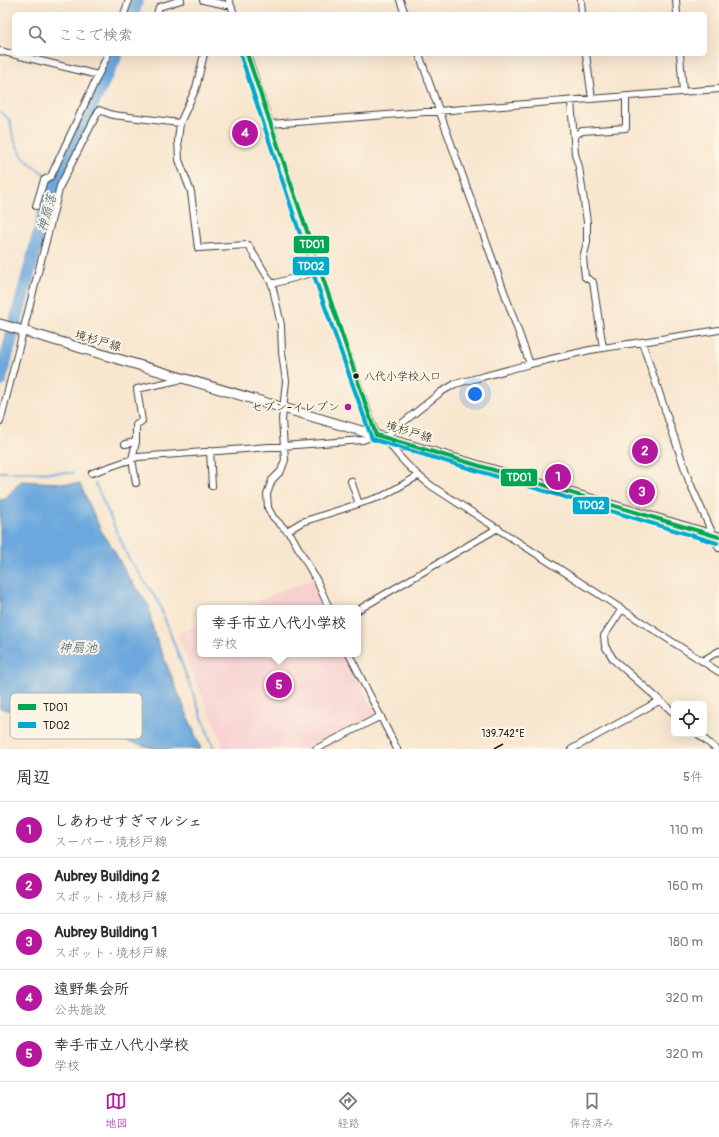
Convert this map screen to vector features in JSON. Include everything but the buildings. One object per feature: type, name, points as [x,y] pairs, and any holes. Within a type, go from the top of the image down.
[{"type":"main road","name":"境杉戸線","points":[[4,326],[376,434],[716,536]]},
{"type":"street","points":[[125,12],[129,0]]},
{"type":"street","points":[[158,12],[159,7],[181,0]]},
{"type":"street","points":[[203,0],[226,5],[230,1]]},
{"type":"street","points":[[400,0],[404,12]]},
{"type":"street","points":[[581,0],[582,12]]},
{"type":"street","points":[[676,0],[677,12]]},
{"type":"street","points":[[228,12],[230,1]]},
{"type":"street","points":[[230,1],[233,12]]},
{"type":"street","points":[[0,51],[12,54]]},
{"type":"street","points":[[20,56],[98,75]]},
{"type":"street","points":[[36,206],[44,180],[51,176],[107,56]]},
{"type":"street","points":[[203,56],[196,88],[180,123],[179,160],[191,192],[198,248],[248,245],[272,284],[281,325],[282,353],[286,381],[282,420],[285,460],[284,465],[272,480],[266,499],[268,508],[273,517],[287,531],[316,580],[327,605]]},
{"type":"street","points":[[92,473],[138,457],[363,440],[376,434],[319,271],[248,56]]},
{"type":"street","points":[[420,56],[530,364]]},
{"type":"street","points":[[586,56],[592,100]]},
{"type":"street","points":[[680,56],[683,92]]},
{"type":"street","points":[[270,124],[719,89]]},
{"type":"street","points":[[574,136],[582,132],[626,128],[626,97]]},
{"type":"street","points":[[571,101],[575,154],[579,167],[587,222],[587,242],[583,268],[585,277],[593,282],[603,348]]},
{"type":"street","points":[[0,422],[60,186],[99,110],[113,115],[180,123]]},
{"type":"street","points":[[53,170],[64,176]]},
{"type":"street","points":[[272,284],[319,271]]},
{"type":"street","points":[[719,330],[603,348],[530,364],[454,384],[441,392],[385,437],[400,458],[418,476],[719,672]]},
{"type":"street","points":[[642,342],[689,481],[716,536],[719,548]]},
{"type":"street","points":[[136,483],[132,459],[136,442],[136,425],[142,421],[137,390],[184,379]]},
{"type":"street","points":[[125,444],[136,442]]},
{"type":"street","points":[[210,451],[212,486]]},
{"type":"street","points":[[287,531],[302,522],[383,496],[418,476]]},
{"type":"street","points":[[351,481],[359,504]]},
{"type":"street","points":[[361,608],[498,528]]},
{"type":"street","points":[[622,609],[604,636],[605,646],[614,660],[671,710]]},
{"type":"street","points":[[702,661],[719,651]]},
{"type":"street","points":[[351,657],[397,749]]},
{"type":"street","points":[[572,749],[659,700]]},
{"type":"street","points":[[316,749],[381,716]]},
{"type":"street","points":[[702,737],[716,749]]},
{"type":"shaded area","points":[[312,579],[323,605],[247,605]]},
{"type":"shaded area","points":[[197,625],[197,657],[347,657],[376,715],[305,749],[223,749],[218,732],[185,655],[178,634]]},
{"type":"water","name":"神扇池","points":[[21,481],[80,484],[104,537],[108,540],[128,576],[150,607],[149,609],[154,633],[201,749],[157,749],[119,739],[142,739],[142,693],[10,693],[10,711],[0,708],[0,499],[4,500]]},
{"type":"waterway","name":"神扇落","points":[[134,12],[137,0]]},
{"type":"waterway","name":"神扇落","points":[[0,381],[45,211],[55,181],[116,56]]},
{"type":"waterway","points":[[0,112],[10,120],[12,132],[19,151],[37,169],[55,181]]},
{"type":"waterway","points":[[0,472],[73,473]]},
{"type":"waterway","points":[[95,483],[129,559],[158,601],[214,749]]},
{"type":"transit line","name":"TD02","points":[[241,56],[313,273],[372,439],[717,543]]},
{"type":"transit line","name":"TD01","points":[[248,56],[376,435]]},
{"type":"transit line","name":"TD01","points":[[376,435],[719,537]]},
{"type":"place","name":"遠野集会所","points":[[245,133]]},
{"type":"place","name":"八代小学校入口","points":[[356,376]]},
{"type":"place","name":"セブン-イレブン","points":[[348,407]]},
{"type":"place","name":"Aubrey Building 2","points":[[645,451]]},
{"type":"place","name":"しあわせすぎマルシェ","points":[[558,477]]},
{"type":"place","name":"Aubrey Building 1","points":[[642,492]]},
{"type":"place","name":"幸手市立八代小学校","points":[[279,685]]}]
